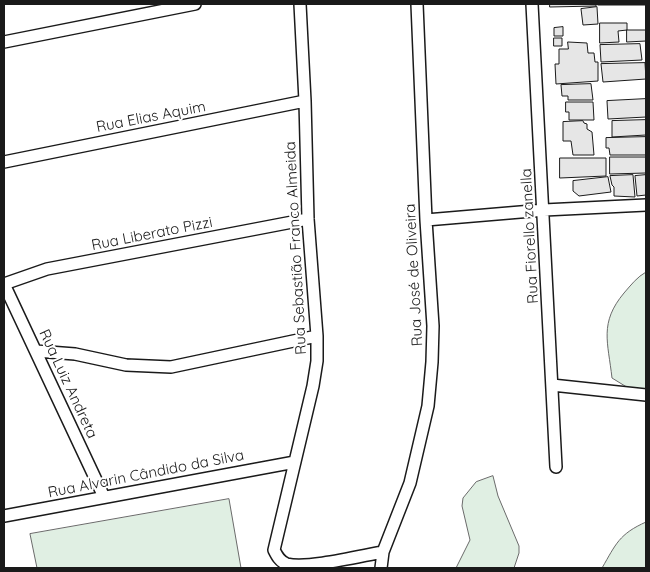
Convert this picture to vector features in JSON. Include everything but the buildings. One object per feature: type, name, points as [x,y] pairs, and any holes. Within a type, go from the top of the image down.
[{"type":"street","points":[[4,42],[195,4]]},
{"type":"street","name":"Rua Sebastião Franco Almeida","points":[[300,4],[308,218],[318,336],[313,386],[274,550],[278,558],[285,564],[323,562],[383,552]]},
{"type":"street","name":"Rua José de Oliveira","points":[[380,568],[383,552],[410,483],[428,406],[432,362],[433,326],[426,220],[417,4]]},
{"type":"street","name":"Rua Fiorello zanella","points":[[532,4],[556,467]]},
{"type":"street","name":"Rua Elias Aquim","points":[[4,162],[305,101]]},
{"type":"street","points":[[426,220],[544,210],[646,205]]},
{"type":"street","name":"Rua Liberato Pizzi","points":[[4,284],[47,270],[308,218]]},
{"type":"street","name":"Rua Luiz Andreta","points":[[4,284],[104,497]]},
{"type":"street","points":[[36,351],[74,354],[126,365],[172,367],[318,336]]},
{"type":"street","points":[[552,385],[646,395]]},
{"type":"street","name":"Rua Alvarin Cândido da Silva","points":[[4,516],[295,462]]},
{"type":"green space","points":[[646,272],[646,396],[638,394],[612,378],[607,333],[611,314],[616,304],[634,281]]},
{"type":"green space","points":[[493,476],[498,496],[519,546],[519,553],[514,568],[456,568],[470,540],[462,506],[463,498],[476,482]]},
{"type":"green space","points":[[229,499],[241,568],[37,568],[30,534]]},
{"type":"green space","points":[[646,522],[646,568],[602,568],[619,540],[637,526]]}]
